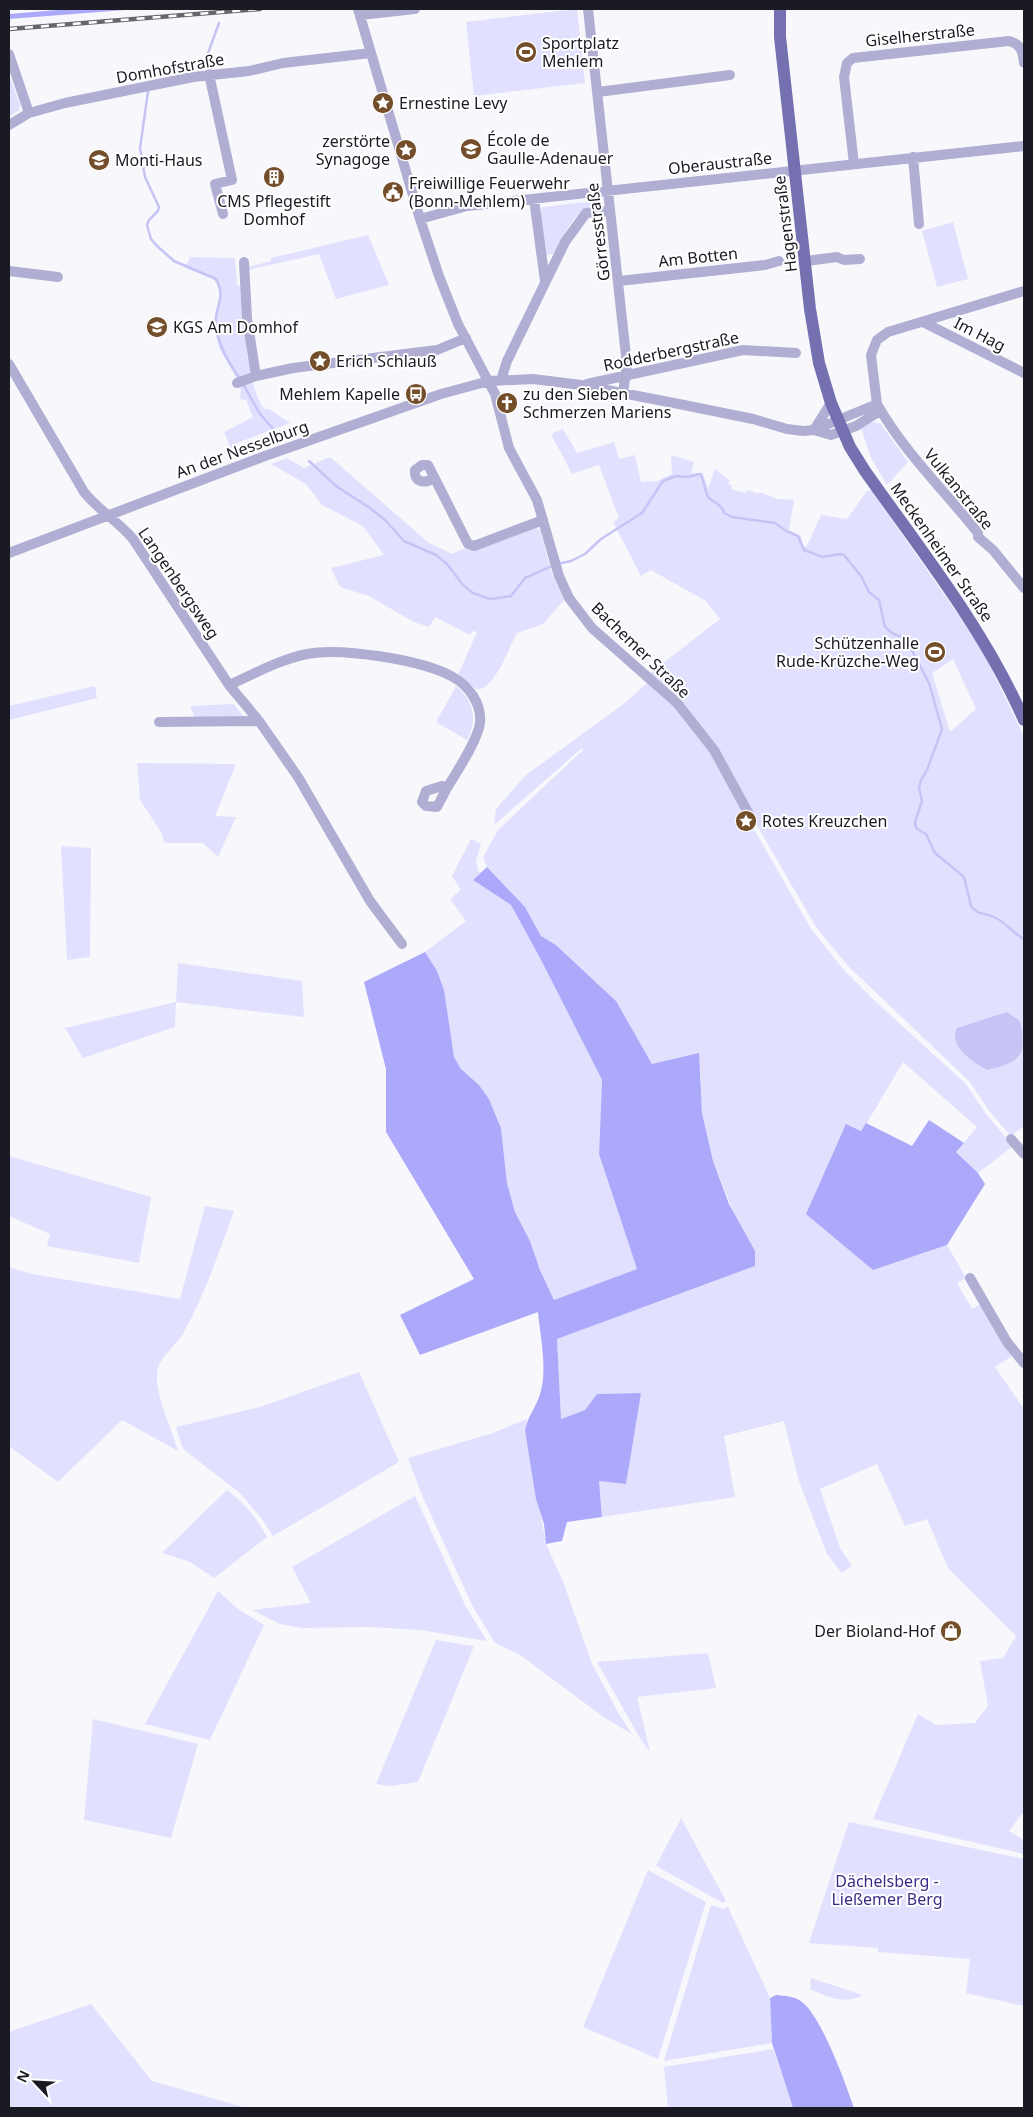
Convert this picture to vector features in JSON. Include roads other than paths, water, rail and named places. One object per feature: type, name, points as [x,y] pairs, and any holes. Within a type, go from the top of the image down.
[{"type":"main road","name":"Hagenstraße","points":[[780,9],[780,37],[810,309],[818,355],[831,403],[841,427]]},
{"type":"main road","name":"Meckenheimer Straße","points":[[841,427],[865,471],[974,624],[996,661],[1024,720]]},
{"type":"street","points":[[415,9],[359,12],[420,219],[440,278],[466,338],[489,381],[534,379],[581,385],[753,419],[787,429],[814,430],[831,436],[841,427],[875,414],[876,404],[871,355],[877,340],[888,332],[1024,291]]},
{"type":"street","name":"Görresstraße","points":[[588,9],[627,365],[627,376],[623,393]]},
{"type":"street","name":"Giselherstraße","points":[[854,164],[844,77],[847,63],[853,58],[1009,41],[1016,43],[1021,49],[1024,63]]},
{"type":"street","name":"Domhofstraße","points":[[9,125],[29,113],[64,103],[209,74],[249,71],[283,63],[371,53]]},
{"type":"street","points":[[9,54],[29,113]]},
{"type":"street","points":[[209,74],[232,180],[215,184],[223,214]]},
{"type":"street","points":[[598,92],[730,75]]},
{"type":"street","name":"Oberaustraße","points":[[420,219],[467,206],[1024,146]]},
{"type":"street","points":[[913,157],[919,224]]},
{"type":"street","points":[[534,199],[546,282]]},
{"type":"street","points":[[501,380],[507,361],[565,242],[586,213],[610,211]]},
{"type":"street","points":[[806,261],[837,257],[844,260],[860,259]]},
{"type":"street","name":"Am Botten","points":[[619,281],[765,265],[779,261]]},
{"type":"street","points":[[244,262],[251,378]]},
{"type":"street","points":[[9,270],[58,277]]},
{"type":"street","name":"Im Hag","points":[[923,322],[1024,372]]},
{"type":"street","points":[[237,384],[251,378],[310,366],[437,350],[466,338]]},
{"type":"street","name":"Rodderbergstraße","points":[[581,385],[743,350],[796,353]]},
{"type":"street","name":"Langenbergsweg","points":[[9,364],[11,375],[84,492],[94,505],[122,526],[133,539],[230,684],[259,721],[298,777],[370,901],[402,944]]},
{"type":"street","name":"An der Nesselburg","points":[[9,553],[107,515],[419,401],[489,381]]},
{"type":"street","name":"Bachemer Straße","points":[[489,381],[495,394],[509,448],[537,500],[554,560],[569,598],[581,615],[677,703],[714,750],[751,818]]},
{"type":"street","points":[[814,430],[831,403]]},
{"type":"street","name":"Vulkanstraße","points":[[876,404],[903,445],[962,513],[978,533],[978,537],[993,550],[1024,588]]},
{"type":"street","points":[[434,478],[468,544],[474,546],[544,520]]},
{"type":"street","points":[[230,684],[302,656],[330,652],[420,664],[452,676],[463,684],[475,697],[479,710],[480,724],[472,743],[447,788]]},
{"type":"street","points":[[159,722],[259,721]]},
{"type":"street","points":[[1011,1139],[1024,1154]]},
{"type":"street","points":[[970,1278],[1007,1342],[1024,1363]]},
{"type":"water","points":[[1007,1012],[1020,1021],[1023,1042],[1022,1050],[1019,1056],[1007,1064],[987,1070],[975,1063],[959,1048],[955,1035],[957,1028]]},
{"type":"waterway","points":[[203,67],[219,23]]},
{"type":"waterway","points":[[148,92],[140,148],[145,177],[159,207],[147,225],[151,239],[174,261],[216,279],[220,292],[216,319],[217,332],[225,353],[240,379]]},
{"type":"waterway","points":[[243,384],[260,414],[276,432]]},
{"type":"waterway","points":[[309,461],[336,486],[385,520],[404,541],[436,555],[447,564],[463,585],[473,593],[490,599],[511,596],[525,578],[552,566]]},
{"type":"waterway","points":[[557,564],[571,561],[585,554],[601,539],[642,513],[663,481],[676,476],[688,477],[700,474],[707,496],[720,506],[724,513],[732,517],[775,523],[786,531],[798,536],[804,550],[823,557],[844,555],[861,576],[869,592],[879,600],[885,627],[892,633],[906,639],[929,683],[942,729],[919,787],[922,801],[915,822],[916,828],[926,834],[935,853],[964,877],[973,909],[1000,920],[1024,939]]},
{"type":"railway","points":[[9,29],[260,9]]},
{"type":"place","name":"Sportplatz Mehlem","points":[[526,52]]},
{"type":"place","name":"Ernestine Levy","points":[[383,103]]},
{"type":"place","name":"École de Gaulle-Adenauer","points":[[471,149]]},
{"type":"place","name":"zerstörte Synagoge","points":[[406,150]]},
{"type":"place","name":"Monti-Haus","points":[[99,160]]},
{"type":"place","name":"CMS Pflegestift Domhof","points":[[274,177]]},
{"type":"place","name":"Freiwillige Feuerwehr (Bonn-Mehlem)","points":[[393,192]]},
{"type":"place","name":"KGS Am Domhof","points":[[157,327]]},
{"type":"place","name":"Erich Schlauß","points":[[320,361]]},
{"type":"place","name":"Mehlem Kapelle","points":[[416,394]]},
{"type":"place","name":"zu den Sieben Schmerzen Mariens","points":[[507,403]]},
{"type":"place","name":"Schützenhalle Rude-Krüzche-Weg","points":[[935,652]]},
{"type":"place","name":"Rotes Kreuzchen","points":[[746,821]]},
{"type":"place","name":"Der Bioland-Hof","points":[[951,1631]]},
{"type":"park label","name":"Dächelsberg - Ließemer Berg","points":[[887,1890]]}]
